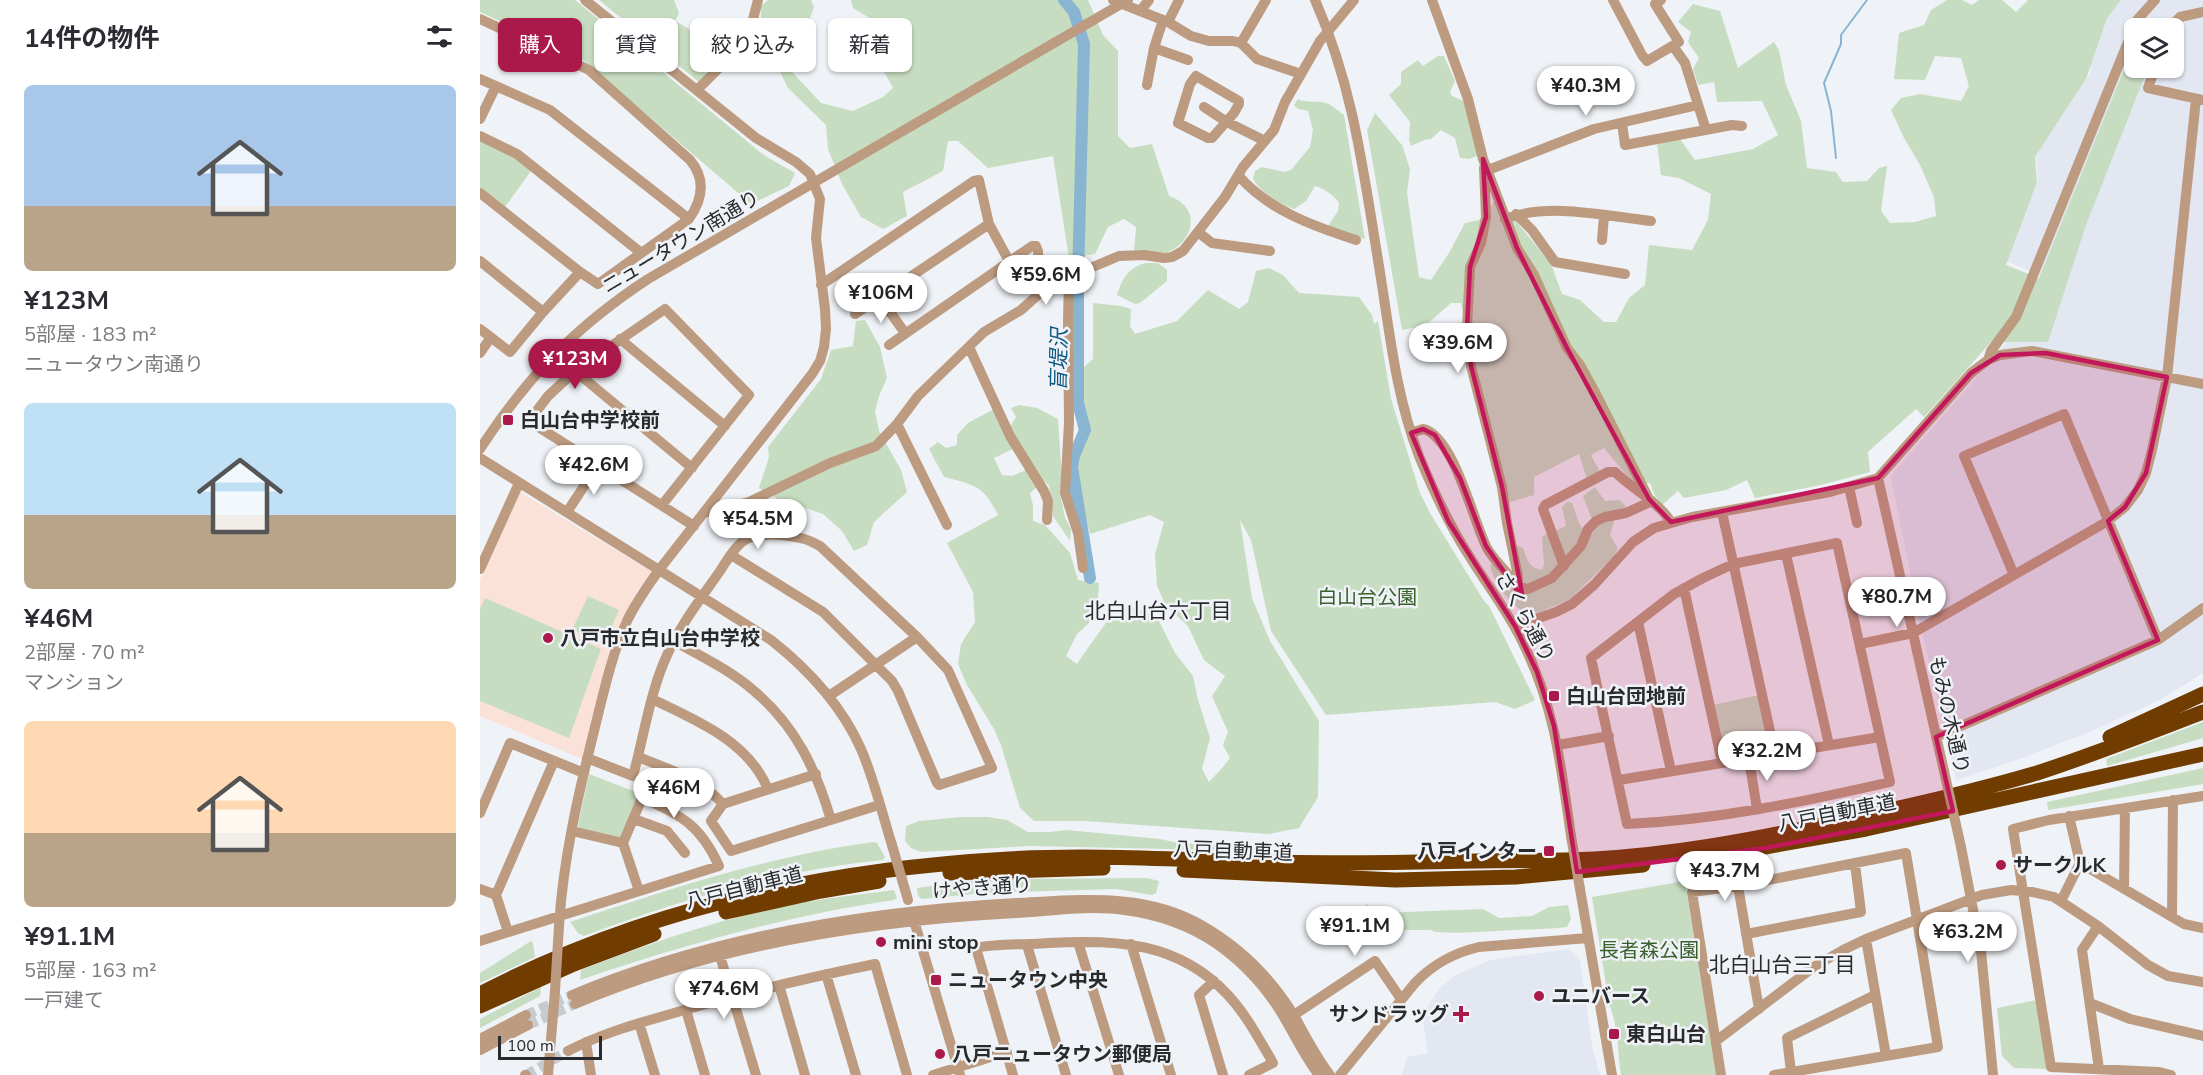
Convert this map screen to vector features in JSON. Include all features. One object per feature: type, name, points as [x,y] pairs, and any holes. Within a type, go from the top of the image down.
[{"type":"highway","points":[[1970,790],[2087,747],[2203,694]]},
{"type":"highway","points":[[1970,790],[2045,770],[2203,711]]},
{"type":"highway","points":[[1999,801],[2203,744]]},
{"type":"highway","points":[[1999,801],[2203,754]]},
{"type":"highway","name":"八戸自動車道","points":[[480,994],[602,941],[688,912],[803,883],[875,871],[950,863],[1048,858],[1104,857],[1336,863],[1591,859],[1648,855],[1764,837],[1874,814],[1970,790]]},
{"type":"highway","name":"八戸自動車道","points":[[480,1006],[574,964],[683,924],[744,907],[882,880],[992,871],[1101,868],[1395,880],[1515,877],[1649,865],[1766,848],[1999,801]]},
{"type":"street","points":[[548,1075],[559,921],[572,831],[587,758],[614,656],[639,598],[812,374],[820,361],[826,328],[816,238],[820,199],[806,169],[756,138],[585,0]]},
{"type":"street","points":[[696,90],[724,63],[751,27],[758,0]]},
{"type":"street","points":[[1113,0],[1165,21],[1191,36],[1209,41],[1240,43],[1257,59],[1301,74]]},
{"type":"street","name":"ニュータウン南通り","points":[[480,449],[542,365],[595,317],[648,279],[1128,0]]},
{"type":"street","points":[[1140,11],[1149,0]]},
{"type":"street","points":[[1147,85],[1154,48],[1165,21],[1179,0]]},
{"type":"street","points":[[1240,43],[1266,0]]},
{"type":"street","name":"さくら通り","points":[[1315,0],[1339,59],[1349,95],[1395,365],[1411,433],[1448,521],[1515,626],[1537,672],[1548,702],[1612,1075]]},
{"type":"street","points":[[704,513],[749,502],[830,464],[868,451],[883,440],[918,396],[984,332],[1020,310],[1040,293],[1119,256],[1144,255],[1164,258],[1172,257],[1183,251],[1274,130],[1285,102],[1320,40],[1354,0]]},
{"type":"street","points":[[1432,0],[1468,99],[1483,159],[1499,196],[1511,216],[1521,256],[1534,275],[1567,348],[1581,365],[1651,500]]},
{"type":"street","points":[[1613,0],[1644,59],[1650,61],[1679,42],[1655,4],[1661,0]]},
{"type":"street","points":[[1988,360],[1991,351],[2016,317],[2137,20],[2155,0]]},
{"type":"street","points":[[2179,18],[2203,12]]},
{"type":"street","points":[[480,19],[589,70],[690,160],[699,172],[702,189],[698,206],[689,219],[598,284],[480,193]]},
{"type":"street","points":[[1673,46],[1685,63],[1706,130]]},
{"type":"street","points":[[1154,48],[1188,60]]},
{"type":"street","points":[[1196,76],[1239,101],[1227,122],[1212,138],[1178,123],[1190,84],[1196,76]]},
{"type":"street","points":[[1860,644],[1913,633],[2108,521],[2125,507],[2138,490],[2146,473],[2167,377],[2199,100],[2148,88],[2152,78]]},
{"type":"street","points":[[480,79],[550,110],[689,219]]},
{"type":"street","points":[[480,119],[495,86]]},
{"type":"street","points":[[1488,170],[1594,129],[1698,105]]},
{"type":"street","points":[[1204,107],[1227,122],[1265,141]]},
{"type":"street","points":[[1623,123],[1625,145],[1732,125],[1742,126]]},
{"type":"street","points":[[480,136],[517,154],[640,252]]},
{"type":"street","points":[[1483,159],[1486,218],[1481,243],[1470,267],[1467,328],[1471,366],[1502,487],[1518,587]]},
{"type":"street","points":[[1238,175],[1246,185],[1284,212],[1321,229],[1356,240]]},
{"type":"street","points":[[821,285],[974,181],[980,181],[989,224],[1009,261]]},
{"type":"street","points":[[1511,216],[1563,211],[1651,221]]},
{"type":"street","points":[[1511,216],[1532,230],[1555,262],[1625,274]]},
{"type":"street","points":[[1602,240],[1604,216]]},
{"type":"street","points":[[855,314],[989,224]]},
{"type":"street","points":[[1198,232],[1212,243],[1270,250]]},
{"type":"street","points":[[889,345],[1032,246],[1036,246],[1040,293]]},
{"type":"street","points":[[480,261],[543,312]]},
{"type":"street","points":[[480,329],[510,352],[580,272]]},
{"type":"street","points":[[1070,277],[1068,321],[1070,423],[1065,493],[1078,533],[1083,568]]},
{"type":"street","points":[[880,298],[905,333]]},
{"type":"street","points":[[662,505],[749,395],[665,309],[575,371],[548,396],[529,421],[694,526]]},
{"type":"street","points":[[480,352],[491,337]]},
{"type":"street","points":[[620,339],[724,426]]},
{"type":"street","points":[[969,347],[1010,436],[1044,491],[1048,501],[1047,520]]},
{"type":"street","points":[[1515,626],[1572,604],[1594,585],[1633,542],[1654,528],[1671,522],[1849,487],[1878,478],[1971,372],[1988,360],[2015,352],[2032,351],[2203,384]]},
{"type":"street","points":[[575,371],[692,468]]},
{"type":"street","points":[[2014,575],[1964,456],[2064,414],[2158,640]]},
{"type":"street","points":[[897,424],[947,525]]},
{"type":"street","points":[[1411,433],[1423,429],[1435,435],[1460,478],[1486,546],[1518,587],[1528,590],[1552,578],[1564,566],[1581,546],[1588,529],[1596,521],[1626,513],[1651,500]]},
{"type":"street","points":[[480,458],[771,640],[805,668],[829,696],[852,730],[861,750],[958,1071]]},
{"type":"street","points":[[567,512],[598,465]]},
{"type":"street","points":[[1564,566],[1543,509],[1545,505],[1608,472],[1615,472],[1651,500],[1671,522]]},
{"type":"street","name":"もみの木通り","points":[[1878,478],[1972,898],[1986,991],[1993,1075]]},
{"type":"street","points":[[480,569],[519,483]]},
{"type":"street","points":[[1849,487],[1857,523]]},
{"type":"street","points":[[1722,512],[1775,754]]},
{"type":"street","points":[[587,758],[633,776],[652,699],[667,654],[731,555],[740,543],[756,535],[811,540],[834,557],[917,637],[948,670],[992,768],[939,785],[898,691],[876,664],[823,612],[731,555]]},
{"type":"street","points":[[1837,543],[1890,782],[1757,810],[1674,822],[1627,824],[1591,658],[1684,588],[1733,564],[1786,554],[1837,543]]},
{"type":"street","points":[[1786,554],[1829,745]]},
{"type":"street","points":[[1684,588],[1722,762]]},
{"type":"street","points":[[1936,737],[2158,640],[2203,608]]},
{"type":"street","points":[[1638,622],[1671,771]]},
{"type":"street","points":[[829,696],[917,637]]},
{"type":"street","points":[[674,641],[735,677],[766,702],[797,737],[816,774],[831,820]]},
{"type":"street","points":[[652,699],[694,719],[729,741],[755,767],[768,789]]},
{"type":"street","points":[[1557,745],[1609,736]]},
{"type":"street","points":[[1619,780],[1880,737]]},
{"type":"street","points":[[480,813],[510,743],[584,773]]},
{"type":"street","points":[[638,757],[683,774],[702,785],[723,804]]},
{"type":"street","points":[[1749,759],[1757,810]]},
{"type":"street","points":[[508,932],[496,895],[554,761]]},
{"type":"street","points":[[816,774],[723,804],[711,821],[731,851],[879,805]]},
{"type":"street","points":[[2171,1075],[2159,1072],[2051,1067],[2013,829],[2069,816],[2203,796]]},
{"type":"street","points":[[480,940],[559,921],[639,891],[719,866],[707,842],[686,819],[642,798],[623,843],[639,891]]},
{"type":"street","points":[[2172,917],[2174,800]]},
{"type":"street","points":[[2124,889],[2125,808]]},
{"type":"street","points":[[2061,902],[2080,863],[2069,816]]},
{"type":"street","points":[[634,819],[667,831],[685,853]]},
{"type":"street","points":[[572,831],[623,843]]},
{"type":"street","points":[[1721,1075],[1692,892],[1738,886],[1906,853],[1938,1047],[1773,1075]]},
{"type":"street","points":[[2080,863],[2184,924],[2203,928]]},
{"type":"street","points":[[1746,934],[1862,912],[1855,864]]},
{"type":"street","points":[[1738,886],[1759,1009]]},
{"type":"street","points":[[480,889],[496,895]]},
{"type":"street","points":[[1716,1041],[1815,966],[1866,939],[1917,918],[1996,891],[2023,890],[2044,894],[2098,926],[2148,965],[2169,976],[2203,982]]},
{"type":"street","name":"けやき通り","points":[[1319,1075],[1279,1009],[1261,984],[1239,962],[1217,944],[1175,922],[1140,912],[1099,908],[965,915],[911,911],[720,956],[573,1000],[646,967],[710,949],[816,926],[911,911],[959,906],[1108,899],[1156,907],[1180,915],[1201,924],[1228,941],[1252,962],[1272,985],[1294,1015],[1330,1075]]},
{"type":"street","points":[[2098,926],[2082,950],[2099,1069]]},
{"type":"street","points":[[1340,1075],[1401,999],[1425,972],[1440,962],[1479,947],[1588,938]]},
{"type":"street","points":[[1866,939],[1886,1056]]},
{"type":"street","points":[[1078,942],[1119,1075]]},
{"type":"street","points":[[1013,1075],[976,948],[1111,942],[1131,944],[1170,955],[1214,981],[1238,1007],[1273,1063],[1249,1075]]},
{"type":"street","points":[[1131,944],[1171,1075]]},
{"type":"street","points":[[1027,945],[1066,1075]]},
{"type":"street","points":[[720,956],[756,1075]]},
{"type":"street","points":[[1294,1015],[1375,961],[1401,999]]},
{"type":"street","points":[[568,1051],[639,1023],[732,996],[875,964],[907,1075]]},
{"type":"street","points":[[826,974],[856,1075]]},
{"type":"street","points":[[1214,981],[1199,995],[1223,1075]]},
{"type":"street","points":[[779,985],[805,1075]]},
{"type":"street","points":[[1791,1072],[1787,1038],[1875,995]]},
{"type":"street","points":[[2090,1003],[2130,1019],[2203,1036]]},
{"type":"street","points":[[686,1010],[705,1075]]},
{"type":"street","points":[[480,1039],[527,1020],[480,1050]]},
{"type":"street","points":[[639,1023],[655,1075]]},
{"type":"street","points":[[586,1042],[591,1075]]},
{"type":"street","points":[[933,1075],[958,1071],[1007,1052]]},
{"type":"highlighted area","points":[[1483,159],[1517,248],[1567,348],[1649,499],[1671,522],[1878,478],[1971,373],[2000,355],[2046,353],[2167,377],[2146,473],[2125,507],[2108,521],[2158,640],[1936,737],[1953,811],[1766,848],[1577,872],[1554,726],[1537,672],[1515,626],[1448,521],[1411,433],[1423,429],[1435,435],[1460,478],[1486,546],[1523,599],[1502,487],[1471,366],[1467,328],[1470,267],[1486,217]]},
{"type":"shaded area","points":[[2121,0],[2203,0],[2203,673],[2162,699],[2092,731],[1956,780],[1924,641],[1891,478],[2017,331],[2040,275],[2006,261],[2038,179],[2036,155],[2090,74],[2092,55],[2106,18]]},
{"type":"shaded area","name":"八戸市立白山台中学校","points":[[520,492],[652,572],[636,593],[621,624],[582,759],[480,716],[480,580]]},
{"type":"shaded area","points":[[1569,949],[1580,960],[1593,1051],[1600,1075],[1402,1075],[1407,1057],[1428,1053],[1422,1016],[1438,990],[1454,976],[1490,960]]},
{"type":"green space","points":[[480,0],[575,0],[597,18],[594,18],[594,69],[582,59],[582,18],[498,18],[498,20],[480,12]]},
{"type":"green space","points":[[599,0],[674,0],[679,13],[676,18],[621,18]]},
{"type":"green space","points":[[768,0],[811,0],[814,7],[810,18],[762,18],[761,6]]},
{"type":"green space","points":[[851,0],[1088,0],[1103,35],[1118,51],[1118,136],[1130,148],[1152,144],[1169,196],[1182,203],[1190,215],[1190,227],[1186,238],[1177,247],[1163,253],[1134,250],[1136,227],[1124,219],[1108,227],[1095,254],[1069,258],[1053,156],[988,168],[958,141],[948,141],[943,171],[903,192],[907,216],[883,229],[861,217],[842,184],[828,149],[826,125],[788,88],[780,72],[792,72],[821,103],[853,111],[883,97],[893,88],[884,72],[912,72],[912,18],[869,18],[853,8]]},
{"type":"green space","points":[[1947,0],[1962,0],[1972,5],[1979,0],[2002,0],[2016,12],[2028,0],[2121,0],[2107,18],[2086,79],[2035,157],[2037,182],[2006,265],[2039,278],[2124,70],[2124,78],[2144,78],[2086,225],[2048,342],[1991,342],[1924,417],[1916,409],[1868,452],[1870,472],[1821,485],[1755,498],[1747,480],[1726,490],[1684,498],[1678,491],[1662,505],[1650,483],[1632,482],[1604,448],[1591,455],[1600,472],[1587,479],[1579,454],[1534,477],[1534,495],[1507,503],[1461,303],[1451,303],[1426,325],[1402,330],[1367,130],[1375,113],[1402,145],[1410,169],[1407,193],[1419,277],[1431,280],[1465,223],[1479,220],[1495,201],[1516,221],[1551,264],[1562,294],[1580,300],[1604,322],[1616,322],[1629,298],[1645,285],[1649,245],[1692,250],[1708,220],[1711,194],[1679,178],[1661,175],[1657,143],[1680,139],[1695,160],[1753,149],[1778,135],[1762,101],[1717,102],[1714,82],[1698,85],[1693,69],[1699,58],[1688,42],[1691,32],[1678,22],[1693,4],[1720,11],[1738,68],[1774,42],[1779,50],[1786,85],[1801,121],[1807,168],[1836,172],[1843,182],[1867,181],[1879,168],[1887,166],[1881,211],[1890,223],[1915,222],[1936,216],[1934,197],[1891,110],[1901,98],[1920,94],[1961,101],[1969,86],[1961,58],[1935,56],[1925,80],[1894,79],[1899,33],[1924,25],[1931,10]]},
{"type":"green space","points":[[678,23],[690,29],[690,72],[710,72],[700,83],[678,65]]},
{"type":"green space","points":[[1438,56],[1444,56],[1455,81],[1450,92],[1452,96],[1464,101],[1479,155],[1469,159],[1460,158],[1455,138],[1441,130],[1431,139],[1411,146],[1410,122],[1389,95],[1401,84],[1401,72],[1418,60],[1423,66]]},
{"type":"green space","points":[[597,72],[663,72],[765,156],[795,173],[789,186],[751,204]]},
{"type":"green space","points":[[1298,99],[1325,103],[1344,115],[1365,239],[1336,231],[1328,226],[1338,211],[1339,203],[1326,191],[1315,186],[1306,201],[1294,209],[1260,189],[1253,179],[1255,171],[1262,167],[1285,172],[1291,170],[1310,147],[1313,130],[1308,111],[1298,109],[1294,105]]},
{"type":"green space","points":[[480,141],[516,159],[531,171],[505,207],[480,187]]},
{"type":"green space","points":[[1147,263],[1158,263],[1167,270],[1167,281],[1140,303],[1135,304],[1117,295],[1127,274],[1135,267]]},
{"type":"green space","name":"白山台公園","points":[[1269,268],[1283,275],[1299,293],[1359,297],[1372,315],[1374,324],[1378,321],[1391,399],[1420,493],[1430,513],[1489,606],[1535,700],[1515,709],[1495,702],[1326,715],[1271,631],[1251,540],[1240,520],[1252,598],[1270,641],[1319,721],[1318,797],[1299,828],[1269,834],[1084,821],[1034,821],[1020,808],[1001,745],[967,685],[958,664],[961,644],[975,622],[973,592],[947,543],[998,515],[988,498],[977,488],[944,477],[929,449],[938,442],[946,448],[957,445],[957,435],[968,423],[994,409],[1013,449],[994,458],[1002,475],[1012,476],[1026,470],[1037,487],[1030,493],[1033,521],[1045,525],[1070,553],[1078,580],[1099,583],[1098,598],[1091,621],[1077,634],[1066,656],[1077,664],[1119,602],[1157,617],[1175,653],[1193,676],[1210,738],[1202,769],[1209,782],[1230,758],[1223,745],[1228,732],[1212,696],[1225,676],[1204,660],[1188,626],[1166,606],[1157,586],[1155,554],[1164,522],[1150,515],[1090,534],[1082,502],[1077,465],[1087,435],[1088,418],[1082,398],[1082,369],[1093,359],[1093,303],[1131,309],[1130,326],[1135,334],[1177,321],[1208,290],[1239,309],[1248,302],[1256,271]]},
{"type":"green space","points":[[865,320],[880,347],[887,378],[875,411],[879,431],[901,470],[907,492],[874,522],[867,545],[854,551],[842,531],[823,514],[802,507],[790,506],[759,488],[769,457],[768,447],[821,379],[831,350],[853,346],[856,321]]},
{"type":"green space","points":[[1019,405],[1037,408],[1058,419],[1062,479],[1060,493],[1065,518],[1071,529],[1070,541],[1053,516],[1049,485],[1041,480],[1010,427],[1016,417],[1011,408]]},
{"type":"green space","points":[[1595,487],[1605,501],[1619,500],[1625,505],[1626,510],[1615,519],[1610,535],[1618,549],[1612,558],[1569,600],[1537,613],[1522,611],[1502,591],[1494,578],[1490,565],[1493,563],[1514,587],[1515,547],[1518,546],[1523,548],[1531,565],[1542,570],[1544,564],[1542,536],[1566,526],[1562,507],[1567,502],[1572,503],[1585,532],[1592,520],[1583,496]]},
{"type":"green space","points":[[588,596],[619,610],[604,644],[572,630]]},
{"type":"green space","points":[[485,598],[601,649],[569,738],[480,701],[480,609]]},
{"type":"green space","points":[[1759,695],[1769,753],[1725,757],[1713,705]]},
{"type":"green space","points":[[2203,722],[2203,738],[2107,766],[2106,759]]},
{"type":"green space","points":[[2203,768],[2203,784],[2048,810],[2047,802]]},
{"type":"green space","points":[[589,774],[641,794],[623,838],[580,830],[578,826]]},
{"type":"green space","points":[[961,817],[1007,820],[1028,832],[1067,830],[1160,839],[1178,843],[1268,848],[1260,851],[1030,846],[921,852],[911,848],[905,841],[906,826],[919,821]]},
{"type":"green space","points":[[877,843],[885,857],[883,860],[807,871],[731,888],[656,910],[584,936],[578,933],[570,922],[720,875],[796,856]]},
{"type":"green space","points":[[1147,878],[1159,881],[1156,893],[1152,895],[1117,889],[985,893],[922,899],[918,896],[917,888],[963,881]]},
{"type":"green space","name":"長者森公園","points":[[1685,881],[1716,1075],[1621,1075],[1616,1031],[1609,1004],[1592,897]]},
{"type":"green space","points":[[894,890],[897,898],[894,900],[774,923],[658,955],[580,980],[581,970],[710,925],[763,911],[829,898]]},
{"type":"green space","points":[[1366,904],[1380,913],[1483,909],[1499,918],[1532,916],[1549,907],[1568,905],[1571,919],[1567,927],[1559,928],[1456,933],[1430,930],[1389,930],[1369,926],[1362,914]]},
{"type":"green space","points":[[531,941],[535,957],[480,983],[480,973]]},
{"type":"green space","points":[[541,987],[540,996],[480,1028],[480,1019]]},
{"type":"green space","points":[[2037,1000],[2049,1069],[2014,1068],[2002,1056],[1997,1008]]},
{"type":"waterway","name":"盲堤沢","points":[[1064,0],[1074,12],[1084,44],[1078,280],[1078,403],[1085,430],[1072,467],[1090,578]]},
{"type":"waterway","points":[[1836,158],[1831,111],[1824,83],[1841,44],[1841,35],[1867,0]]},
{"type":"tunnel","points":[[526,1015],[572,995]]},
{"type":"tunnel","points":[[528,1025],[575,1004]]},
{"type":"tunnel","points":[[526,1075],[568,1051]]},
{"type":"place","name":"白山台中学校前","points":[[508,420]]},
{"type":"place","name":"八戸市立白山台中学校","points":[[548,638]]},
{"type":"place","name":"白山台団地前","points":[[1554,696]]},
{"type":"place","name":"八戸インター","points":[[1549,851]]},
{"type":"place","name":"サークルK","points":[[2001,865]]},
{"type":"place","name":"mini stop","points":[[881,942]]},
{"type":"place","name":"ニュータウン中央","points":[[936,980]]},
{"type":"place","name":"ユニバース","points":[[1539,996]]},
{"type":"place","name":"サンドラッグ","points":[[1461,1014]]},
{"type":"place","name":"東白山台","points":[[1614,1034]]},
{"type":"place","name":"八戸ニュータウン郵便局","points":[[940,1054]]},
{"type":"district","name":"北白山台六丁目","points":[[1158,611]]},
{"type":"district","name":"北白山台三丁目","points":[[1782,965]]}]
